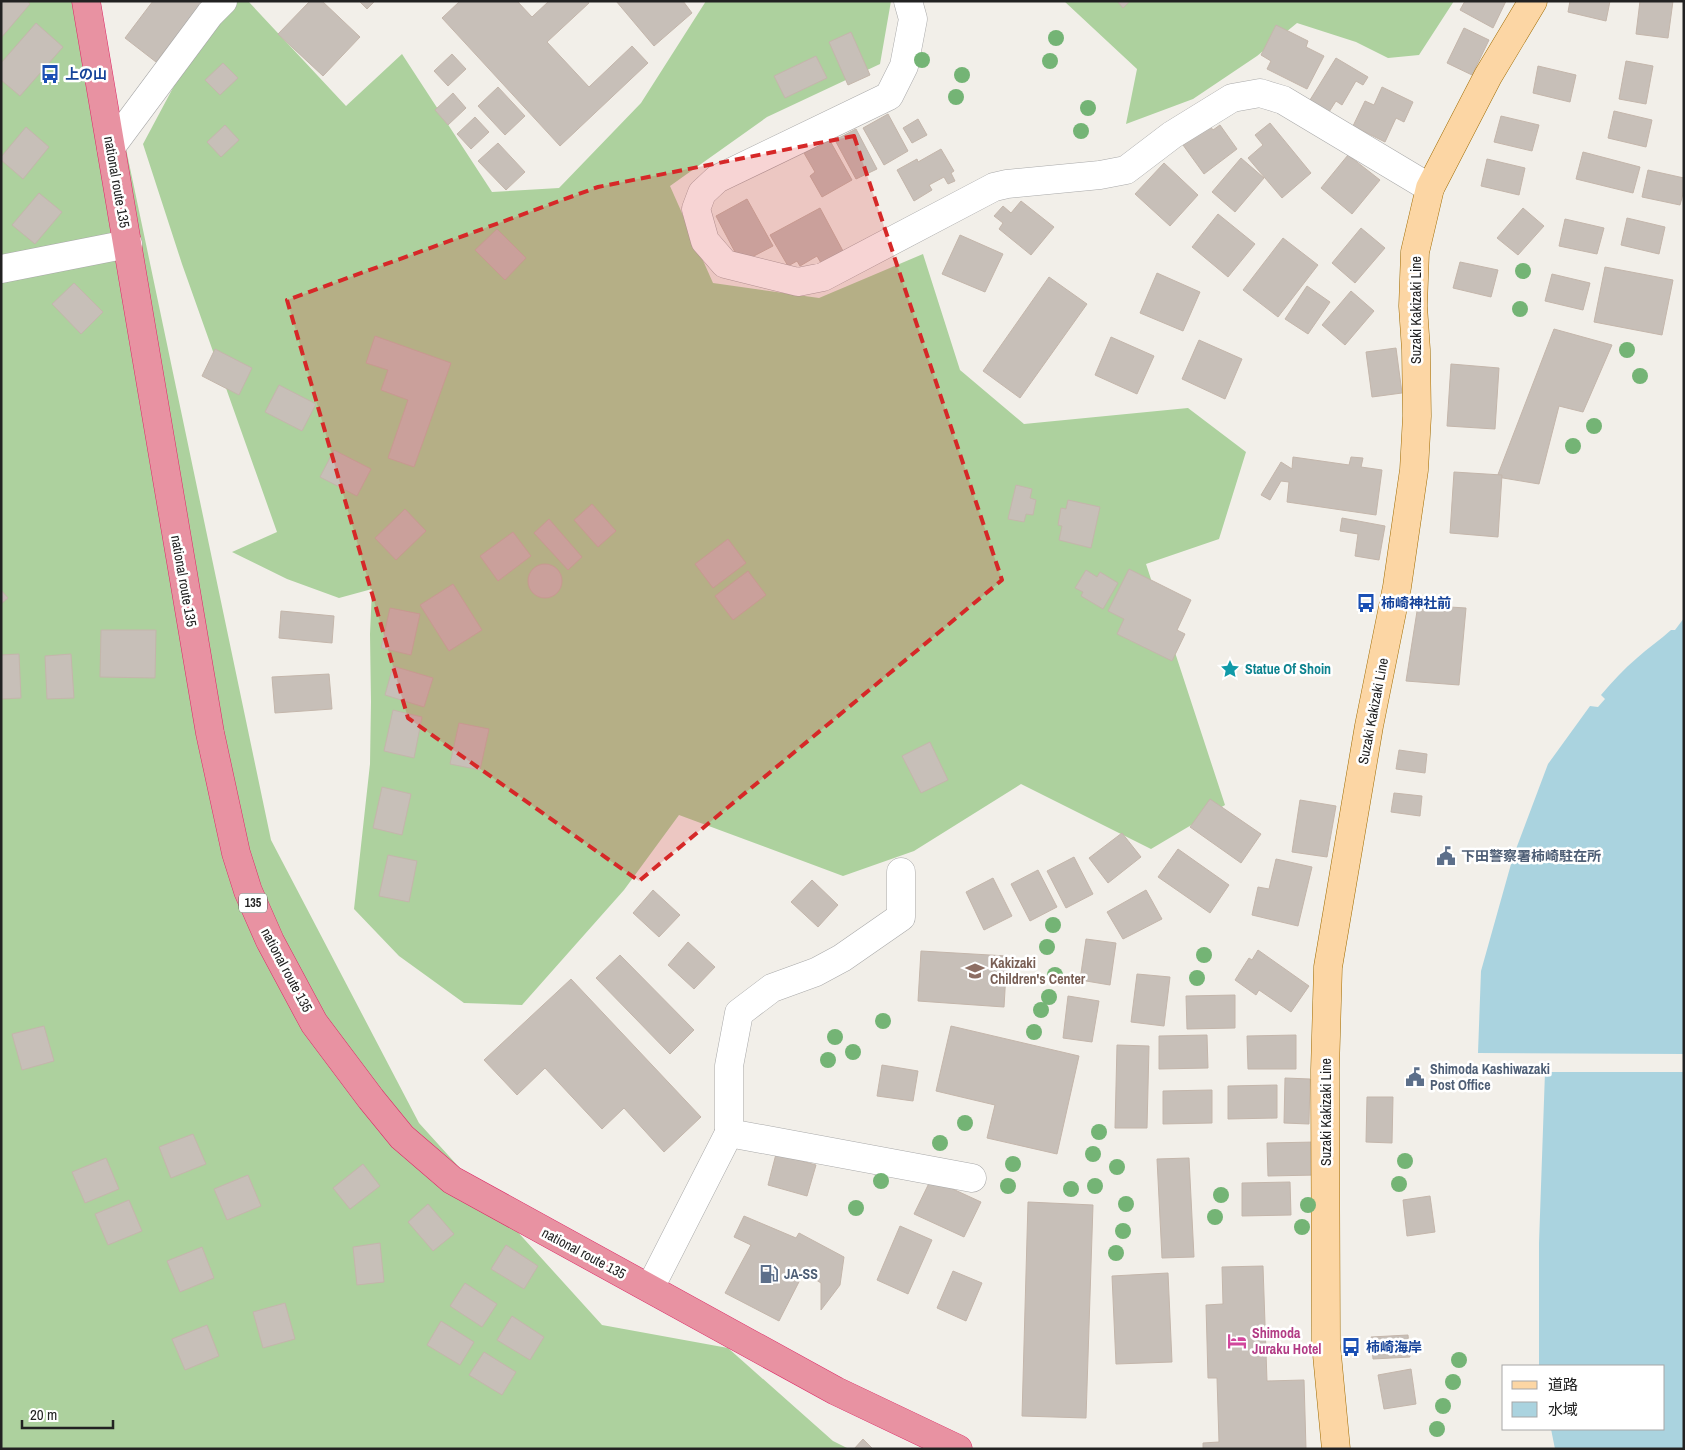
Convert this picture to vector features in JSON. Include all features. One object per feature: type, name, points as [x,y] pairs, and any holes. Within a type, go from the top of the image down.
[{"type":"highway","name":"national route 135","points":[[86,1],[210,733],[236,853],[248,891],[270,941],[314,1023],[371,1100],[402,1137],[452,1180],[836,1390],[958,1449]]},
{"type":"main road","name":"Suzaki Kakizaki Line","points":[[1336,1449],[1326,1344],[1328,967],[1369,726],[1398,587],[1412,480],[1417,416],[1413,306],[1415,252],[1430,188],[1488,76],[1533,1]]},
{"type":"street","points":[[111,147],[210,14],[223,1]]},
{"type":"street","points":[[908,1],[913,19],[904,66],[889,96],[717,179],[702,193],[696,209],[705,241],[725,264],[798,282],[823,278],[994,188],[1007,184],[1100,176],[1126,170],[1172,135],[1232,98],[1260,93],[1283,100],[1430,188]]},
{"type":"street","points":[[1,268],[128,244]]},
{"type":"street","points":[[650,1288],[729,1133],[729,1066],[740,1013],[772,988],[816,972],[842,958],[901,917],[901,872]]},
{"type":"street","points":[[729,1133],[972,1178]]},
{"type":"highlighted area","points":[[854,136],[1002,580],[639,881],[408,718],[287,300],[598,187]]},
{"type":"green space","points":[[1,1],[95,1],[271,840],[419,1123],[602,1325],[728,1348],[833,1441],[849,1449],[1,1449]]},
{"type":"green space","points":[[237,1],[248,1],[346,106],[402,54],[492,192],[559,188],[641,103],[706,1],[891,1],[880,64],[767,117],[670,186],[713,283],[819,298],[923,254],[960,370],[1024,424],[1188,408],[1246,452],[1219,539],[1146,564],[1225,805],[1151,849],[1021,784],[914,851],[843,876],[679,815],[624,890],[522,1005],[464,1003],[399,956],[354,909],[370,764],[372,589],[339,598],[287,579],[232,552],[277,532],[182,264],[143,144],[190,56]]},
{"type":"green space","points":[[1064,1],[1454,1],[1419,55],[1388,58],[1356,42],[1297,23],[1257,56],[1193,99],[1126,124],[1137,69]]},
{"type":"water","points":[[1684,618],[1684,1054],[1478,1053],[1481,971],[1513,857],[1548,764],[1590,706],[1598,707],[1605,699],[1601,695],[1618,676],[1641,654],[1671,630],[1675,630]]},
{"type":"water","points":[[1545,1072],[1684,1072],[1684,1449],[1555,1449],[1551,1430],[1665,1430],[1665,1365],[1539,1365],[1539,1243]]},
{"type":"building","points":[[1,1],[27,1],[30,4],[1,38]]},
{"type":"building","points":[[153,1],[203,1],[156,62],[125,38]]},
{"type":"building","points":[[310,1],[322,1],[360,37],[323,76],[278,34]]},
{"type":"building","points":[[359,1],[375,1],[367,9]]},
{"type":"building","points":[[460,1],[517,1],[532,17],[549,1],[588,1],[589,3],[547,42],[589,87],[632,46],[648,63],[560,146],[442,18]]},
{"type":"building","points":[[616,1],[683,1],[692,13],[654,46]]},
{"type":"building","points":[[1117,1],[1130,1],[1123,8]]},
{"type":"building","points":[[1465,1],[1506,1],[1493,28],[1460,10]]},
{"type":"building","points":[[1570,1],[1610,1],[1606,21],[1568,12]]},
{"type":"building","points":[[1640,1],[1673,1],[1668,38],[1636,34]]},
{"type":"building","points":[[36,23],[63,47],[20,96],[1,80],[1,63]]},
{"type":"building","points":[[1276,25],[1308,41],[1306,47],[1324,56],[1307,89],[1267,69],[1271,61],[1261,55]]},
{"type":"building","points":[[1464,28],[1489,40],[1472,75],[1447,63]]},
{"type":"building","points":[[851,32],[870,75],[848,85],[829,42]]},
{"type":"building","points":[[452,54],[466,69],[448,86],[434,71]]},
{"type":"building","points":[[816,56],[827,78],[785,98],[774,76]]},
{"type":"building","points":[[1336,58],[1368,77],[1363,85],[1356,81],[1342,105],[1336,101],[1329,112],[1310,100]]},
{"type":"building","points":[[1626,61],[1653,66],[1646,104],[1619,99]]},
{"type":"building","points":[[223,63],[238,78],[220,95],[205,80]]},
{"type":"building","points":[[1538,66],[1576,75],[1570,102],[1533,93]]},
{"type":"building","points":[[498,87],[525,116],[505,135],[478,106]]},
{"type":"building","points":[[1382,87],[1413,102],[1404,122],[1396,118],[1385,142],[1353,126],[1365,101],[1374,105]]},
{"type":"building","points":[[453,93],[466,108],[448,125],[435,110]]},
{"type":"building","points":[[1614,111],[1652,120],[1646,147],[1608,138]]},
{"type":"building","points":[[888,114],[908,151],[884,165],[863,128]]},
{"type":"building","points":[[1501,116],[1539,125],[1532,151],[1494,142]]},
{"type":"building","points":[[475,117],[489,132],[471,149],[457,134]]},
{"type":"building","points":[[918,119],[927,135],[912,143],[903,128]]},
{"type":"building","points":[[1270,123],[1311,173],[1282,198],[1248,158],[1263,145],[1255,135]]},
{"type":"building","points":[[225,125],[239,140],[221,157],[207,142]]},
{"type":"building","points":[[1220,125],[1237,149],[1204,174],[1183,145],[1210,126],[1213,130]]},
{"type":"building","points":[[26,127],[49,147],[23,179],[1,160],[1,157]]},
{"type":"building","points":[[856,129],[877,169],[856,179],[835,140]]},
{"type":"building","points":[[829,139],[852,180],[822,197],[810,176],[815,172],[804,153]]},
{"type":"building","points":[[498,143],[525,172],[506,190],[478,161]]},
{"type":"building","points":[[941,149],[954,171],[951,173],[955,181],[948,184],[944,177],[929,185],[932,190],[914,201],[897,170],[917,159],[918,162]]},
{"type":"building","points":[[1583,152],[1640,167],[1633,193],[1576,179]]},
{"type":"building","points":[[1348,155],[1380,180],[1352,214],[1321,188]]},
{"type":"building","points":[[1241,158],[1264,178],[1235,212],[1212,192]]},
{"type":"building","points":[[1487,159],[1525,168],[1519,195],[1481,186]]},
{"type":"building","points":[[1164,163],[1198,195],[1170,226],[1135,194]]},
{"type":"building","points":[[1648,170],[1684,178],[1684,190],[1680,205],[1642,197]]},
{"type":"building","points":[[39,193],[62,212],[35,244],[12,225]]},
{"type":"building","points":[[747,199],[773,246],[752,257],[735,252],[716,216]]},
{"type":"building","points":[[1021,201],[1054,227],[1031,255],[999,229],[1003,223],[994,216],[1003,206],[1011,213]]},
{"type":"building","points":[[820,208],[843,251],[821,263],[817,256],[800,266],[797,261],[788,266],[770,235]]},
{"type":"building","points":[[1523,208],[1544,226],[1518,255],[1497,238]]},
{"type":"building","points":[[1218,214],[1255,244],[1228,277],[1192,247]]},
{"type":"building","points":[[1627,218],[1665,227],[1659,254],[1621,245]]},
{"type":"building","points":[[1565,219],[1604,228],[1597,254],[1559,246]]},
{"type":"building","points":[[1361,228],[1385,248],[1355,283],[1332,263]]},
{"type":"building","points":[[497,229],[526,258],[505,280],[475,250]]},
{"type":"building","points":[[960,235],[1003,254],[985,292],[942,274]]},
{"type":"building","points":[[1283,238],[1318,265],[1278,317],[1243,290]]},
{"type":"building","points":[[1460,262],[1498,270],[1491,297],[1453,288]]},
{"type":"building","points":[[1605,267],[1673,280],[1662,335],[1594,322]]},
{"type":"building","points":[[1157,273],[1200,292],[1183,331],[1140,313]]},
{"type":"building","points":[[1552,274],[1590,283],[1583,310],[1545,301]]},
{"type":"building","points":[[1049,277],[1087,304],[1020,398],[983,371]]},
{"type":"building","points":[[74,283],[103,312],[81,334],[52,304]]},
{"type":"building","points":[[1307,286],[1330,302],[1308,334],[1285,319]]},
{"type":"building","points":[[1351,291],[1374,311],[1345,345],[1322,325]]},
{"type":"building","points":[[1554,329],[1612,345],[1583,412],[1559,406],[1539,484],[1497,477]]},
{"type":"building","points":[[375,336],[451,363],[414,467],[388,458],[408,400],[381,390],[388,370],[366,363]]},
{"type":"building","points":[[1111,337],[1154,356],[1137,394],[1095,375]]},
{"type":"building","points":[[1199,340],[1242,359],[1225,399],[1182,379]]},
{"type":"building","points":[[1396,348],[1402,393],[1372,397],[1366,352]]},
{"type":"building","points":[[215,349],[252,368],[239,395],[202,376]]},
{"type":"building","points":[[1451,364],[1499,368],[1495,429],[1447,426]]},
{"type":"building","points":[[279,385],[316,404],[302,431],[265,412]]},
{"type":"building","points":[[334,450],[371,469],[357,496],[320,477]]},
{"type":"building","points":[[1293,457],[1349,465],[1351,457],[1363,458],[1361,467],[1382,470],[1376,515],[1287,502],[1289,482],[1281,481],[1270,500],[1261,495],[1281,462],[1292,469]]},
{"type":"building","points":[[1454,472],[1502,475],[1498,537],[1450,533]]},
{"type":"building","points":[[1016,485],[1032,489],[1030,498],[1036,500],[1033,515],[1026,514],[1024,522],[1008,519]]},
{"type":"building","points":[[1068,500],[1100,507],[1091,548],[1059,540],[1062,526],[1058,525],[1061,508],[1066,509]]},
{"type":"building","points":[[592,504],[616,531],[598,547],[574,520]]},
{"type":"building","points":[[405,509],[426,531],[396,560],[375,538]]},
{"type":"building","points":[[1342,518],[1385,526],[1379,560],[1355,556],[1358,534],[1340,531]]},
{"type":"building","points":[[549,519],[582,557],[568,570],[534,533]]},
{"type":"building","points":[[513,532],[531,556],[498,581],[480,556]]},
{"type":"building","points":[[728,539],[746,563],[713,588],[695,564]]},
{"type":"building","points":[[545,564],[552,565],[557,569],[561,574],[561,588],[557,593],[552,597],[545,598],[538,597],[533,593],[529,588],[528,581],[529,574],[533,569],[538,565]]},
{"type":"building","points":[[1129,569],[1191,600],[1177,630],[1185,634],[1172,661],[1117,634],[1124,619],[1108,611]]},
{"type":"building","points":[[1086,570],[1097,577],[1100,572],[1118,583],[1103,609],[1081,596],[1083,592],[1075,588]]},
{"type":"building","points":[[748,571],[766,595],[733,620],[715,596]]},
{"type":"building","points":[[453,584],[482,630],[449,651],[420,605]]},
{"type":"building","points":[[1,590],[8,598],[1,604]]},
{"type":"building","points":[[1418,605],[1466,608],[1459,685],[1406,681]]},
{"type":"building","points":[[390,608],[420,614],[411,655],[381,648]]},
{"type":"building","points":[[281,611],[334,616],[332,643],[279,638]]},
{"type":"building","points":[[101,630],[156,630],[155,678],[100,677]]},
{"type":"building","points":[[19,654],[21,698],[1,699],[1,655]]},
{"type":"building","points":[[71,654],[74,698],[47,699],[45,656]]},
{"type":"building","points":[[393,666],[433,678],[424,707],[385,695]]},
{"type":"building","points":[[329,674],[332,709],[275,713],[272,677]]},
{"type":"building","points":[[393,710],[422,717],[414,758],[384,751]]},
{"type":"building","points":[[459,723],[489,729],[480,770],[450,764]]},
{"type":"building","points":[[930,742],[948,780],[921,793],[902,756]]},
{"type":"building","points":[[1399,750],[1427,754],[1425,773],[1396,769]]},
{"type":"building","points":[[382,787],[411,794],[402,835],[373,828]]},
{"type":"building","points":[[1394,793],[1422,796],[1420,816],[1391,812]]},
{"type":"building","points":[[1210,799],[1261,834],[1241,863],[1190,827]]},
{"type":"building","points":[[1300,800],[1336,806],[1327,857],[1292,852]]},
{"type":"building","points":[[1122,833],[1141,857],[1108,883],[1089,858]]},
{"type":"building","points":[[1178,849],[1229,885],[1210,913],[1158,877]]},
{"type":"building","points":[[388,855],[417,861],[409,902],[379,896]]},
{"type":"building","points":[[1074,857],[1093,894],[1066,908],[1047,871]]},
{"type":"building","points":[[1276,859],[1312,867],[1298,926],[1252,915],[1258,887],[1269,889]]},
{"type":"building","points":[[1038,870],[1057,907],[1030,921],[1011,884]]},
{"type":"building","points":[[993,878],[1012,916],[984,930],[966,892]]},
{"type":"building","points":[[812,880],[838,905],[818,927],[791,902]]},
{"type":"building","points":[[653,890],[680,915],[659,937],[633,913]]},
{"type":"building","points":[[1146,890],[1162,919],[1123,939],[1107,912]]},
{"type":"building","points":[[1086,939],[1116,943],[1110,985],[1080,980]]},
{"type":"building","points":[[688,942],[715,967],[694,989],[668,965]]},
{"type":"building","points":[[1258,950],[1309,986],[1291,1012],[1259,990],[1256,995],[1235,980],[1249,958],[1252,960]]},
{"type":"building","points":[[921,951],[1007,956],[1004,1007],[918,1001]]},
{"type":"building","points":[[620,955],[694,1030],[670,1054],[596,978]]},
{"type":"building","points":[[1137,974],[1170,977],[1164,1026],[1131,1022]]},
{"type":"building","points":[[571,979],[701,1117],[664,1152],[624,1108],[602,1129],[545,1068],[517,1095],[484,1060]]},
{"type":"building","points":[[1235,995],[1235,1028],[1187,1029],[1186,996]]},
{"type":"building","points":[[1068,996],[1099,1001],[1092,1042],[1063,1038]]},
{"type":"building","points":[[44,1026],[54,1061],[22,1070],[12,1034]]},
{"type":"building","points":[[951,1026],[1079,1056],[1057,1154],[987,1138],[995,1105],[936,1091]]},
{"type":"building","points":[[1207,1035],[1208,1068],[1159,1069],[1159,1036]]},
{"type":"building","points":[[1296,1035],[1296,1069],[1248,1069],[1247,1036]]},
{"type":"building","points":[[1117,1045],[1149,1046],[1147,1128],[1115,1128]]},
{"type":"building","points":[[882,1065],[918,1071],[913,1101],[877,1096]]},
{"type":"building","points":[[1285,1078],[1310,1079],[1309,1124],[1284,1123]]},
{"type":"building","points":[[1277,1085],[1277,1118],[1228,1119],[1228,1086]]},
{"type":"building","points":[[1212,1090],[1212,1123],[1163,1124],[1163,1091]]},
{"type":"building","points":[[1367,1097],[1393,1097],[1392,1143],[1366,1142]]},
{"type":"building","points":[[193,1134],[206,1164],[171,1178],[159,1147]]},
{"type":"building","points":[[1316,1142],[1317,1175],[1268,1176],[1267,1143]]},
{"type":"building","points":[[776,1154],[816,1165],[807,1196],[768,1185]]},
{"type":"building","points":[[106,1158],[119,1189],[85,1203],[72,1172]]},
{"type":"building","points":[[1189,1158],[1194,1257],[1162,1258],[1157,1159]]},
{"type":"building","points":[[363,1164],[380,1186],[350,1209],[333,1188]]},
{"type":"building","points":[[248,1175],[261,1206],[227,1220],[214,1189]]},
{"type":"building","points":[[931,1179],[981,1202],[964,1237],[914,1214]]},
{"type":"building","points":[[1290,1182],[1291,1215],[1242,1216],[1242,1183]]},
{"type":"building","points":[[1430,1196],[1435,1232],[1407,1236],[1403,1200]]},
{"type":"building","points":[[129,1200],[142,1231],[108,1245],[95,1214]]},
{"type":"building","points":[[1028,1202],[1093,1205],[1086,1418],[1022,1416]]},
{"type":"building","points":[[428,1204],[454,1234],[433,1251],[408,1222]]},
{"type":"building","points":[[744,1216],[796,1238],[799,1233],[844,1257],[840,1285],[821,1310],[821,1283],[804,1272],[779,1321],[725,1293],[751,1245],[734,1237]]},
{"type":"building","points":[[900,1226],[932,1240],[908,1294],[877,1280]]},
{"type":"building","points":[[380,1243],[384,1282],[357,1285],[353,1247]]},
{"type":"building","points":[[506,1245],[538,1266],[524,1289],[491,1269]]},
{"type":"building","points":[[202,1247],[214,1278],[180,1292],[167,1261]]},
{"type":"building","name":"Shimoda Juraku Hotel","points":[[1263,1266],[1267,1381],[1304,1380],[1306,1449],[1203,1449],[1203,1443],[1219,1442],[1217,1378],[1208,1378],[1206,1305],[1223,1304],[1222,1267]]},
{"type":"building","points":[[953,1271],[982,1283],[966,1321],[937,1308]]},
{"type":"building","points":[[1168,1273],[1172,1362],[1116,1364],[1112,1276]]},
{"type":"building","points":[[465,1283],[497,1304],[482,1327],[450,1306]]},
{"type":"building","points":[[285,1303],[295,1339],[263,1348],[253,1312]]},
{"type":"building","points":[[512,1316],[544,1337],[530,1360],[497,1340]]},
{"type":"building","points":[[441,1321],[474,1342],[460,1365],[427,1345]]},
{"type":"building","points":[[207,1325],[219,1356],[185,1370],[172,1339]]},
{"type":"building","points":[[1408,1335],[1410,1357],[1373,1359],[1371,1337]]},
{"type":"building","points":[[484,1352],[516,1372],[502,1395],[469,1375]]},
{"type":"building","points":[[1411,1369],[1416,1404],[1384,1409],[1378,1375]]},
{"type":"building","points":[[863,1439],[873,1449],[854,1449]]},
{"type":"place","name":"上の山","points":[[50,74]]},
{"type":"place","name":"柿崎神社前","points":[[1366,603]]},
{"type":"place","name":"Statue Of Shoin","points":[[1230,669]]},
{"type":"place","name":"下田警察署柿崎駐在所","points":[[1446,856]]},
{"type":"place","name":"Kakizaki Children's Center","points":[[975,971]]},
{"type":"place","name":"Shimoda Kashiwazaki Post Office","points":[[1415,1077]]},
{"type":"place","name":"JA-SS","points":[[769,1274]]},
{"type":"place","name":"Shimoda Juraku Hotel","points":[[1237,1341]]},
{"type":"place","name":"柿崎海岸","points":[[1351,1347]]}]
